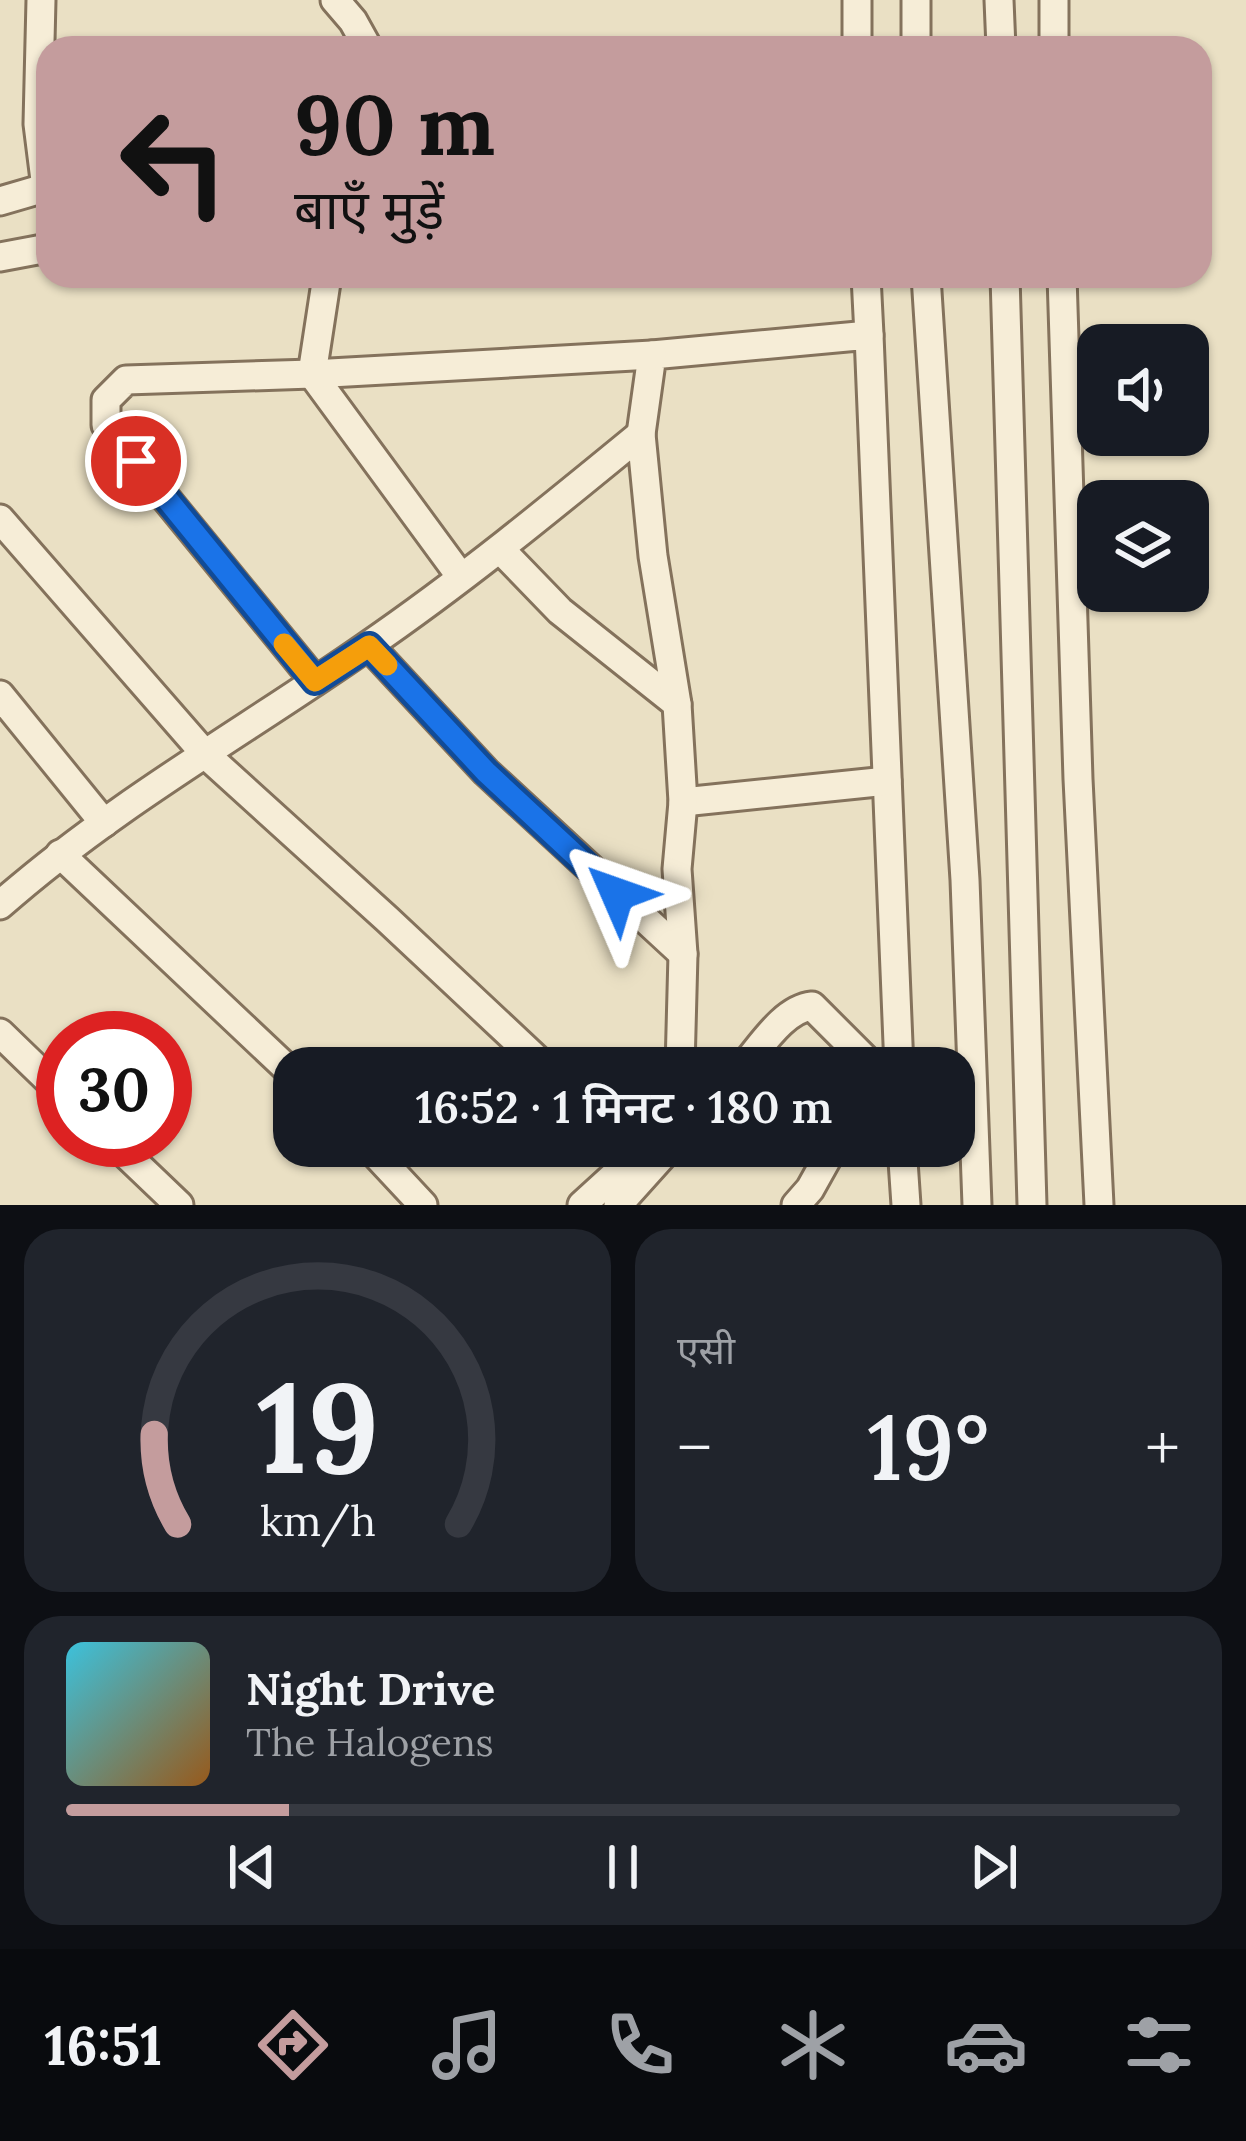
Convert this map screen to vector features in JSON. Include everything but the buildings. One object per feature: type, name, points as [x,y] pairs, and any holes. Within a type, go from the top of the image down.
[{"type":"street","points":[[40,36],[41,0]]},
{"type":"street","points":[[335,0],[361,36]]},
{"type":"street","points":[[857,0],[857,36]]},
{"type":"street","points":[[916,0],[916,36]]},
{"type":"street","points":[[1000,0],[1001,36]]},
{"type":"street","points":[[1054,0],[1054,36]]},
{"type":"street","points":[[0,201],[36,191]]},
{"type":"street","points":[[0,257],[36,250]]},
{"type":"street","points":[[325,288],[312,374],[461,577]]},
{"type":"street","points":[[867,288],[887,781],[885,1047]]},
{"type":"street","points":[[927,288],[965,880],[977,1205]]},
{"type":"street","points":[[1005,288],[1032,1205]]},
{"type":"street","points":[[1062,288],[1078,779],[1099,1205]]},
{"type":"street","points":[[315,681],[106,424],[106,400],[126,380],[652,355],[869,335]]},
{"type":"street","points":[[652,355],[641,434],[653,556],[676,704],[683,802],[677,868],[683,954],[681,1047]]},
{"type":"street","points":[[6,888],[369,646],[500,549],[641,434]]},
{"type":"street","points":[[0,519],[205,754],[524,1047]]},
{"type":"street","points":[[500,549],[560,611],[676,704]]},
{"type":"street","points":[[369,646],[486,772],[683,954]]},
{"type":"street","points":[[0,694],[104,824]]},
{"type":"street","points":[[683,802],[887,781]]},
{"type":"street","points":[[61,854],[273,1055]]},
{"type":"street","points":[[761,1047],[800,1007],[812,1006],[864,1047]]},
{"type":"street","points":[[0,1033],[36,1068]]},
{"type":"street","points":[[139,1167],[179,1205]]},
{"type":"street","points":[[388,1167],[423,1205]]},
{"type":"street","points":[[582,1205],[619,1167]]},
{"type":"street","points":[[617,1205],[652,1167]]},
{"type":"street","points":[[796,1205],[822,1167]]},
{"type":"street","points":[[903,1167],[906,1205]]},
{"type":"slow traffic","points":[[284,644],[315,681],[369,646],[387,665]]},
{"type":"route","points":[[136,461],[315,681],[369,646],[486,772],[617,894]]}]
